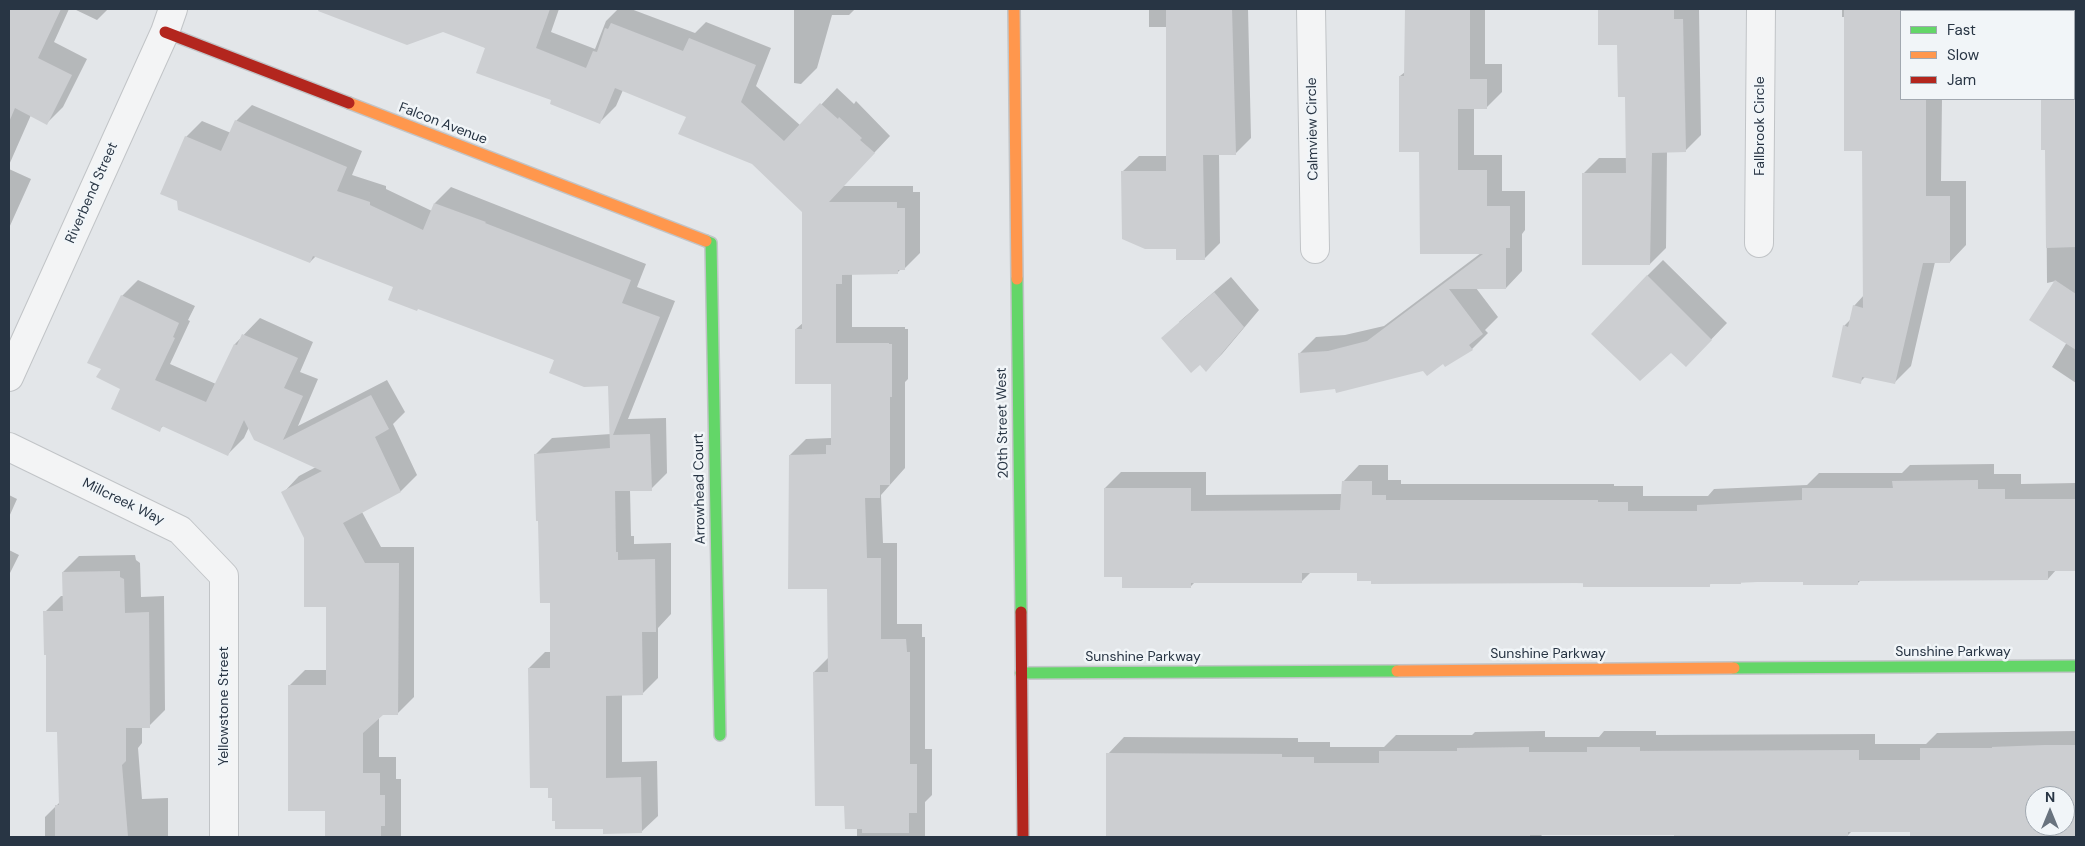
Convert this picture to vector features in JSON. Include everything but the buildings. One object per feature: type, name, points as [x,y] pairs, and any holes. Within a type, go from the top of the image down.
[{"type":"street","name":"20th Street West","points":[[1014,9],[1023,837]]},
{"type":"street","name":"Calmview Circle","points":[[1310,9],[1314,249]]},
{"type":"street","name":"Fallbrook Circle","points":[[1759,243],[1761,9]]},
{"type":"street","name":"Falcon Avenue","points":[[169,20],[711,244]]},
{"type":"street","name":"Riverbend Street","points":[[9,377],[169,20]]},
{"type":"street","name":"Arrowhead Court","points":[[711,244],[720,735]]},
{"type":"street","name":"Millcreek Way","points":[[9,446],[180,530],[224,576]]},
{"type":"street","name":"Yellowstone Street","points":[[224,576],[224,837]]},
{"type":"street","name":"Sunshine Parkway","points":[[1021,673],[2076,666]]},
{"type":"traffic: fast","points":[[706,241],[711,243],[720,735]]},
{"type":"traffic: fast","points":[[1017,279],[1021,612]]},
{"type":"traffic: fast","points":[[1734,668],[2076,666]]},
{"type":"traffic: fast","points":[[1021,673],[1397,671]]},
{"type":"traffic: slow","points":[[1014,9],[1017,279]]},
{"type":"traffic: slow","points":[[349,103],[706,241]]},
{"type":"traffic: slow","points":[[1397,671],[1734,668]]},
{"type":"traffic: jam","points":[[165,32],[349,103]]},
{"type":"traffic: jam","points":[[1021,612],[1023,837]]}]
